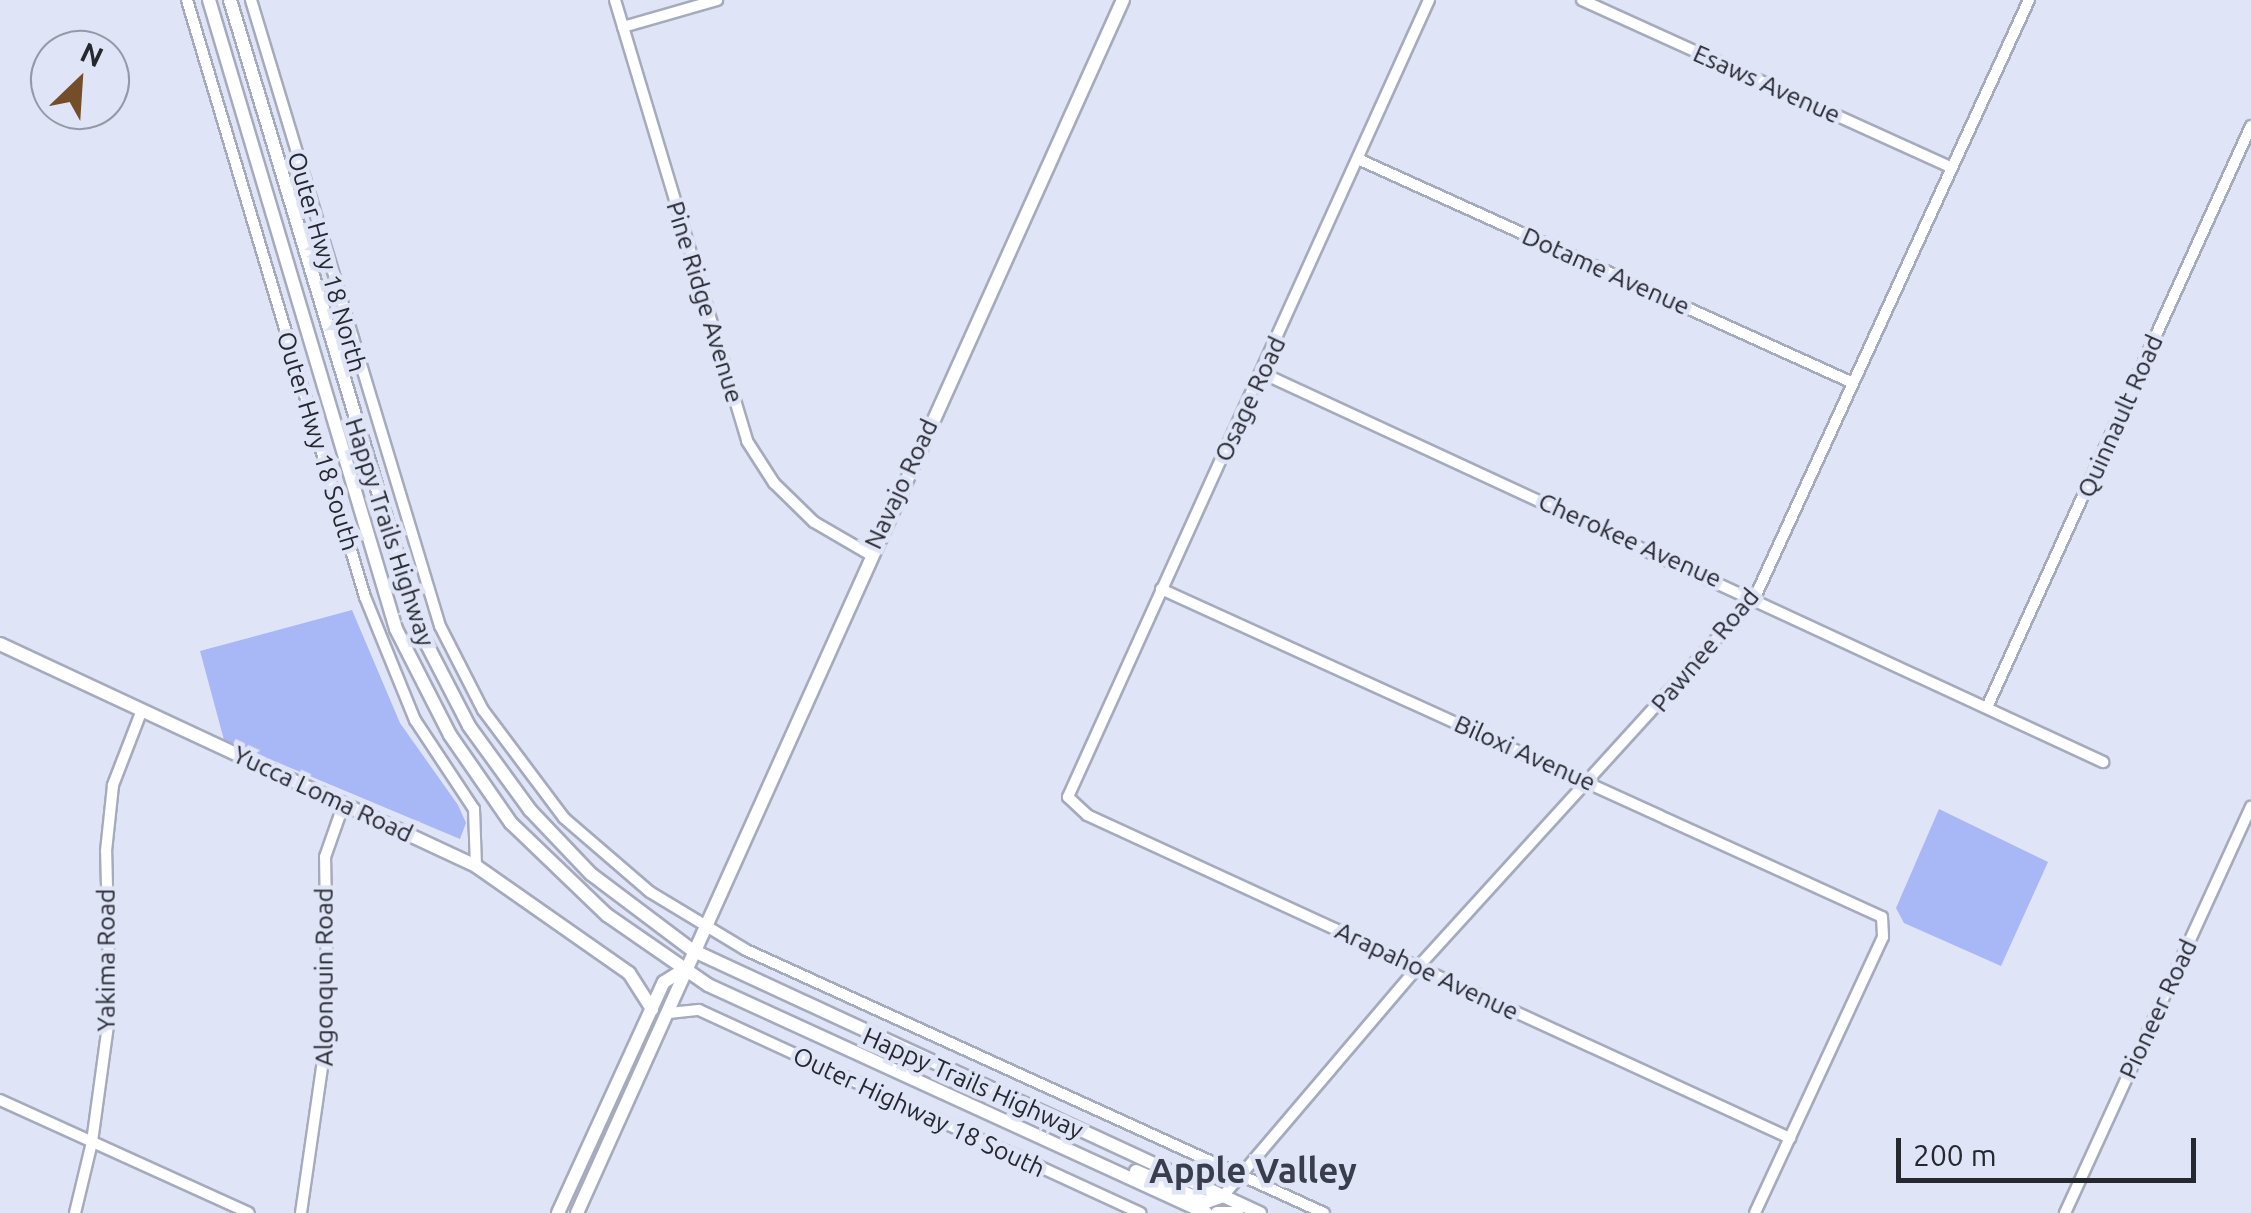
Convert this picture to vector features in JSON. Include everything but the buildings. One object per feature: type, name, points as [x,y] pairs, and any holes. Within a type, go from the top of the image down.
[{"type":"main road","name":"Happy Trails Highway","points":[[209,0],[327,414],[418,680],[467,763],[524,837],[607,916],[683,970],[1206,1213]]},
{"type":"main road","name":"Happy Trails Highway","points":[[230,0],[386,532],[440,676],[493,762],[552,835],[630,907],[692,950],[1260,1213]]},
{"type":"main road","name":"Navajo Road","points":[[577,1213],[680,990],[683,970],[868,554],[1122,0]]},
{"type":"main road","name":"Yucca Loma Road","points":[[0,644],[476,866],[629,973]]},
{"type":"main road","points":[[558,1213],[664,982],[683,970]]},
{"type":"main road","points":[[629,973],[664,982]]},
{"type":"main road","points":[[629,973],[652,1009]]},
{"type":"main road","points":[[1095,1162],[1120,1164],[1206,1202],[1223,1196]]},
{"type":"main road","points":[[1217,1213],[1237,1213]]},
{"type":"street","name":"Outer Hwy 18 South","points":[[186,0],[365,597],[415,720],[474,810],[476,866]]},
{"type":"street","name":"Outer Hwy 18 North","points":[[251,0],[418,568],[462,673],[511,754],[564,818],[617,867],[703,925],[1324,1213]]},
{"type":"street","name":"Pine Ridge Avenue","points":[[615,0],[747,440],[774,483],[814,522],[868,554]]},
{"type":"street","points":[[623,28],[717,0]]},
{"type":"street","name":"Osage Road","points":[[1068,797],[1429,0]]},
{"type":"street","name":"Esaws Avenue","points":[[1582,0],[1952,168]]},
{"type":"street","name":"Pawnee Road","points":[[1223,1196],[1236,1173],[1419,966],[1756,597],[2029,0]]},
{"type":"street","name":"Quinnault Road","points":[[1988,705],[2251,126]]},
{"type":"street","name":"Dotame Avenue","points":[[1358,159],[1853,383]]},
{"type":"street","name":"Cherokee Avenue","points":[[1262,373],[1756,597],[2104,762]]},
{"type":"street","name":"Biloxi Avenue","points":[[1161,588],[1886,922],[1790,1138]]},
{"type":"street","name":"Yakima Road","points":[[75,1213],[92,1142],[110,1010],[106,852],[113,785],[142,710]]},
{"type":"street","name":"Arapahoe Avenue","points":[[1068,797],[1087,816],[1790,1138]]},
{"type":"street","name":"Algonquin Road","points":[[301,1213],[326,1050],[325,856],[344,803]]},
{"type":"street","name":"Pioneer Road","points":[[2065,1213],[2251,806]]},
{"type":"street","points":[[680,990],[698,1010]]},
{"type":"street","points":[[669,1013],[698,1010]]},
{"type":"street","name":"Outer Highway 18 South","points":[[698,1010],[1141,1213]]},
{"type":"street","points":[[0,1100],[249,1213]]},
{"type":"street","points":[[1755,1213],[1790,1138]]},
{"type":"shaded area","points":[[352,610],[400,723],[458,805],[466,823],[460,839],[224,740],[200,651]]},
{"type":"shaded area","points":[[1939,809],[2048,862],[2001,966],[1904,923],[1896,908]]},
{"type":"district","name":"Apple Valley","points":[[1253,1170]]}]
